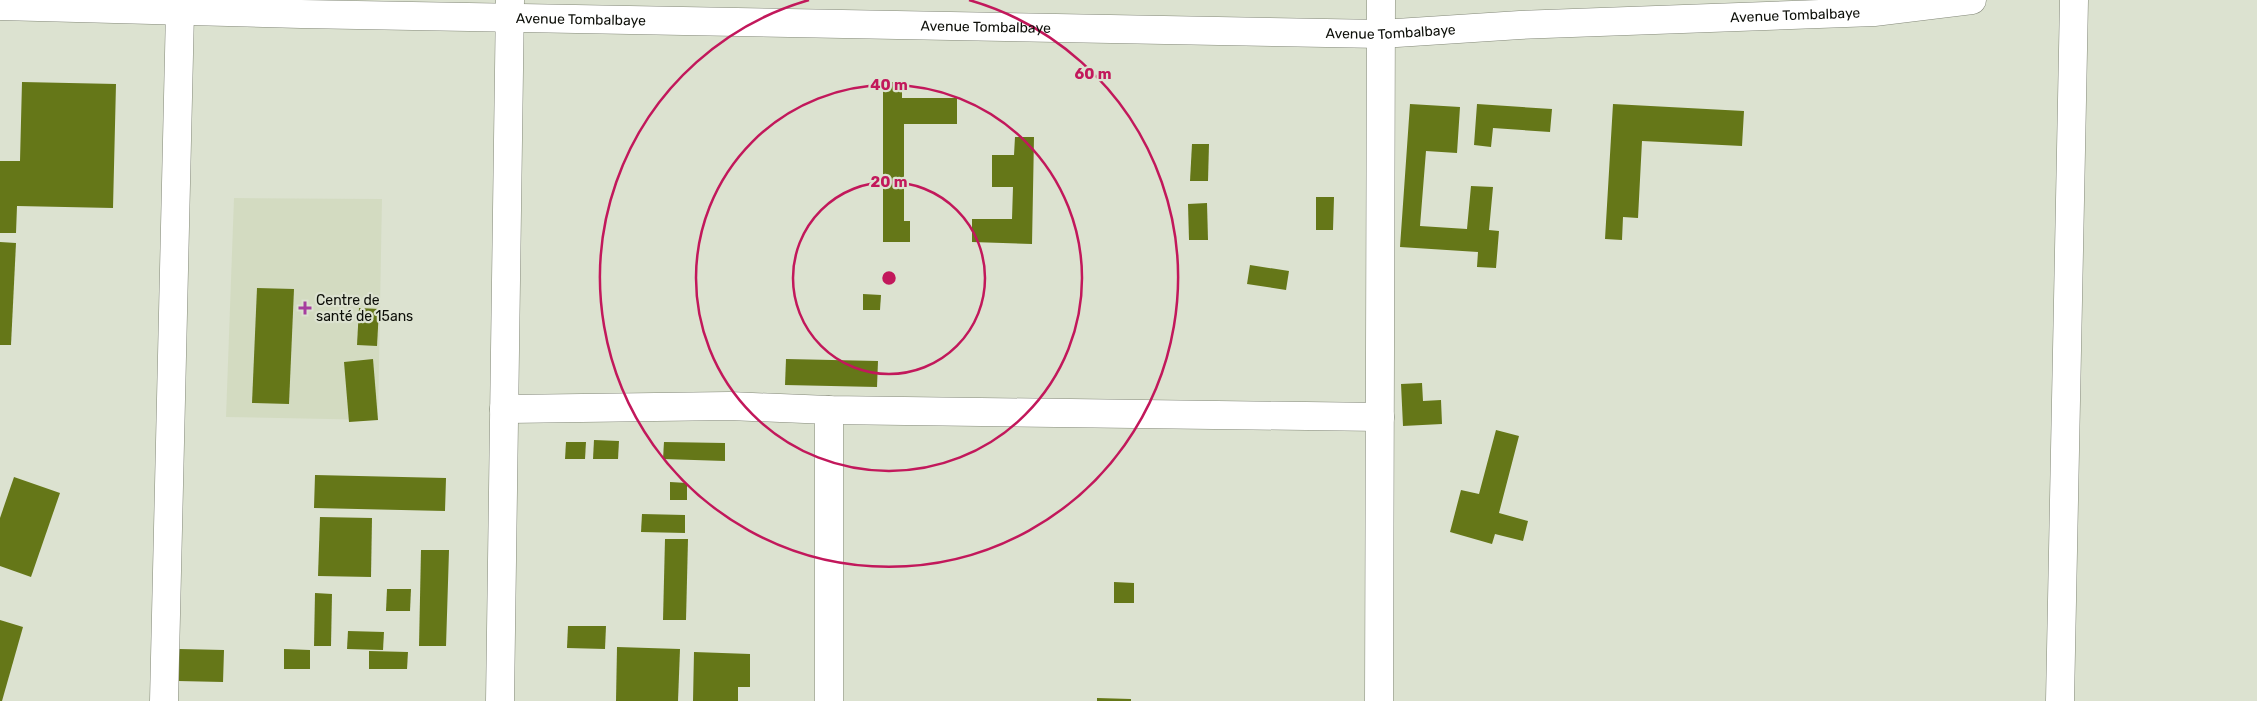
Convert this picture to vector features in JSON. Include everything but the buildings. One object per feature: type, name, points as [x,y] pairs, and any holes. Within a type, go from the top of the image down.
[{"type":"street","points":[[1379,701],[1381,0]]},
{"type":"street","name":"Avenue Tombalbaye","points":[[0,6],[180,11],[510,9],[1382,34],[1520,24],[1874,12],[1972,0]]},
{"type":"street","points":[[2060,701],[2074,0]]},
{"type":"street","points":[[500,701],[510,9]]},
{"type":"street","points":[[164,701],[180,11]]},
{"type":"street","points":[[504,409],[729,406],[829,410],[1380,417]]},
{"type":"street","points":[[829,410],[829,701]]},
{"type":"shaded area","name":"Centre de santé de 15ans","points":[[234,198],[382,199],[378,420],[226,417]]},
{"type":"place","name":"Centre de santé de 15ans","points":[[305,308]]}]
